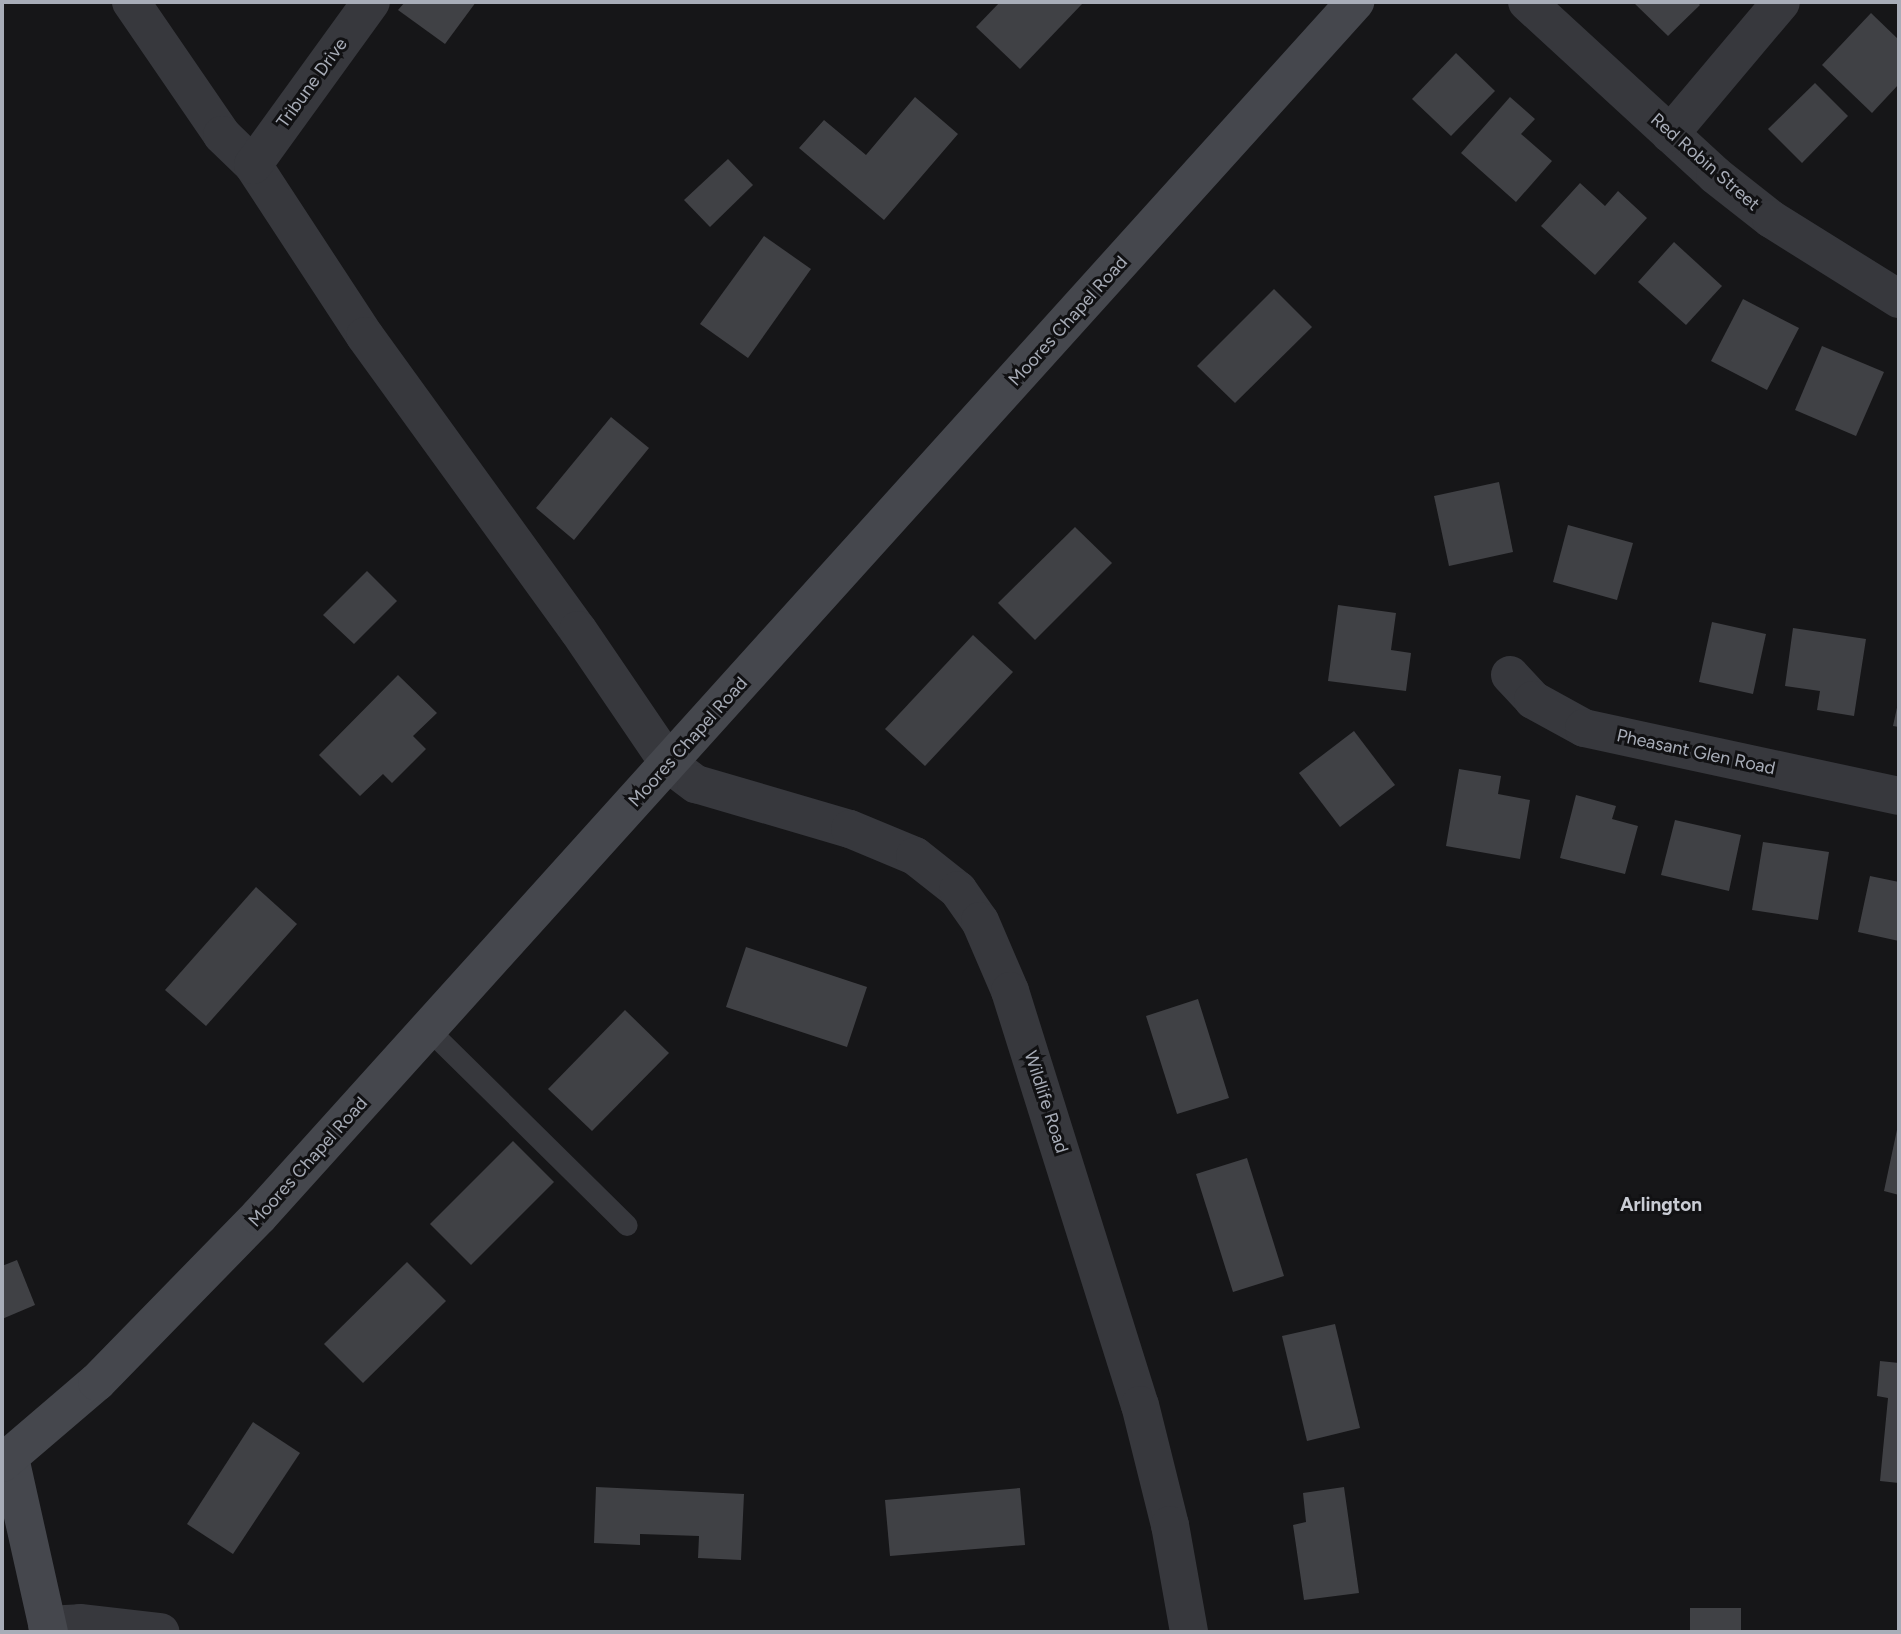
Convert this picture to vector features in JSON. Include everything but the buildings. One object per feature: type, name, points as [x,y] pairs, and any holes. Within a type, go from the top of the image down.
[{"type":"main road","name":"Moores Chapel Road","points":[[6,1460],[97,1382],[259,1216],[1355,2]]},
{"type":"main road","points":[[6,1460],[48,1629]]},
{"type":"street","points":[[131,2],[222,135],[253,165],[365,336],[578,630],[669,764]]},
{"type":"street","name":"Tribune Drive","points":[[253,165],[371,2]]},
{"type":"street","name":"Red Robin Street","points":[[1527,2],[1670,134],[1771,219],[1899,299]]},
{"type":"street","points":[[1670,134],[1781,2]]},
{"type":"street","name":"Pheasant Glen Road","points":[[1510,675],[1533,700],[1584,728],[1899,796]]},
{"type":"street","name":"Wildlife Road","points":[[669,764],[696,784],[850,829],[915,856],[958,890],[980,921],[1010,991],[1136,1392],[1170,1525],[1189,1632]]},
{"type":"street","points":[[48,1629],[80,1623],[160,1632]]},
{"type":"lane","points":[[428,1029],[627,1225]]},
{"type":"district","name":"Arlington","points":[[1661,1205]]}]
